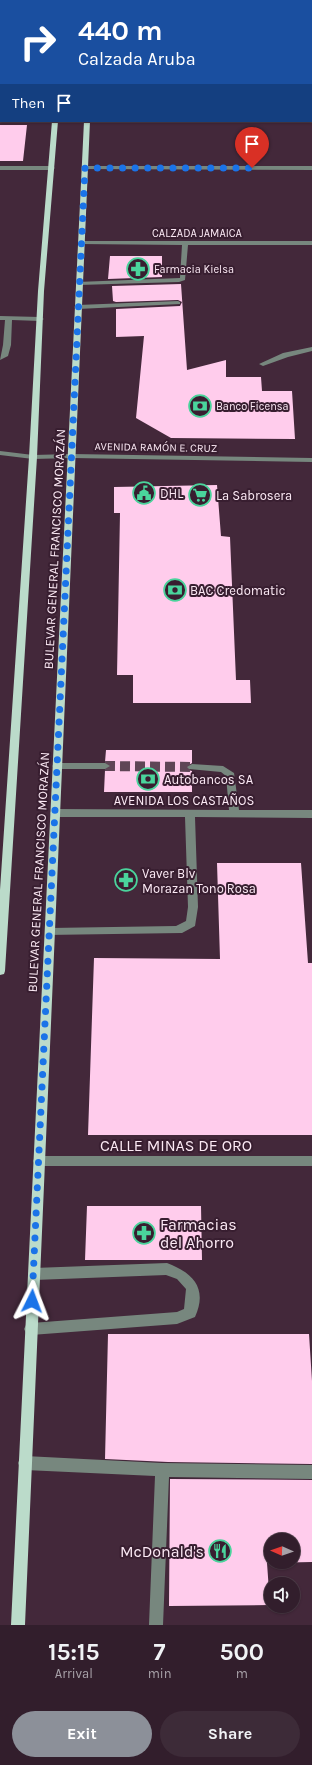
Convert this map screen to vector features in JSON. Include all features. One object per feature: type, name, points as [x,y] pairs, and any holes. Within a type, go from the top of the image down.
[{"type":"main road","name":"BULEVAR GENERAL FRANCISCO MORAZÁN","points":[[0,971],[33,457],[40,319],[55,122]]},
{"type":"main road","name":"BULEVAR GENERAL FRANCISCO MORAZÁN","points":[[18,1625],[87,122]]},
{"type":"street","points":[[0,168],[52,168]]},
{"type":"street","points":[[85,168],[312,168]]},
{"type":"street","name":"CALZADA JAMAICA","points":[[81,243],[312,243]]},
{"type":"street","points":[[80,283],[183,279],[185,243]]},
{"type":"street","points":[[78,307],[178,303]]},
{"type":"street","points":[[0,318],[40,319]]},
{"type":"street","points":[[0,358],[4,356],[7,345],[9,318]]},
{"type":"street","points":[[262,364],[286,355],[312,349]]},
{"type":"street","name":"AVENIDA RAMÓN E. CRUZ","points":[[0,453],[33,457],[72,456],[312,460]]},
{"type":"street","points":[[57,766],[105,766]]},
{"type":"street","points":[[192,767],[223,769],[231,775],[234,813]]},
{"type":"street","name":"AVENIDA LOS CASTAÑOS","points":[[55,813],[312,814]]},
{"type":"street","points":[[50,932],[178,930],[191,923],[193,907],[190,813]]},
{"type":"street","name":"CALLE MINAS DE ORO","points":[[39,1160],[312,1161]]},
{"type":"street","points":[[31,1329],[177,1318],[190,1313],[192,1304],[192,1287],[181,1275],[167,1269],[34,1274]]},
{"type":"street","points":[[25,1463],[162,1470],[312,1472]]},
{"type":"street","points":[[156,1625],[162,1470]]},
{"type":"building","points":[[0,125],[27,125],[23,161],[0,161]]},
{"type":"building","points":[[110,256],[162,256],[162,277],[108,279]]},
{"type":"building","points":[[181,284],[187,370],[226,360],[226,377],[261,377],[262,391],[292,391],[295,439],[171,438],[136,418],[144,336],[116,337],[116,309],[180,306],[182,302],[178,300],[116,302],[113,301],[112,286]]},
{"type":"building","points":[[217,485],[221,536],[230,537],[236,680],[250,680],[251,703],[133,703],[133,675],[117,675],[120,513],[114,513],[114,487]]},
{"type":"building","name":"Autobancos SA","points":[[106,750],[192,750],[192,763],[186,767],[188,770],[192,771],[192,792],[104,792],[105,770],[111,767],[105,762]]},
{"type":"building","points":[[217,863],[301,863],[308,963],[312,963],[312,1135],[88,1135],[94,958],[220,959]]},
{"type":"building","name":"Farmacias del Ahorro","points":[[87,1206],[201,1206],[202,1260],[85,1260]]},
{"type":"building","points":[[108,1334],[309,1334],[312,1381],[312,1464],[168,1462],[105,1459]]},
{"type":"building","name":"McDonald's","points":[[170,1479],[312,1480],[312,1562],[300,1562],[300,1533],[264,1533],[264,1569],[267,1569],[268,1577],[264,1577],[264,1605],[169,1606]]},
{"type":"tunnel","points":[[105,766],[192,767]]},
{"type":"place","name":"Farmacia Kielsa","points":[[138,269]]},
{"type":"place","name":"Banco Ficensa","points":[[200,406]]},
{"type":"place","name":"DHL","points":[[144,493]]},
{"type":"place","name":"La Sabrosera","points":[[200,495]]},
{"type":"place","name":"BAC Credomatic","points":[[175,590]]},
{"type":"place","name":"Autobancos SA","points":[[148,779]]},
{"type":"place","name":"Vaver Blv Morazan Tono Rosa","points":[[126,880]]},
{"type":"place","name":"Farmacias del Ahorro","points":[[144,1233]]},
{"type":"place","name":"McDonald's","points":[[220,1551]]},
{"type":"route","points":[[32,1301],[85,168],[252,168]]}]
